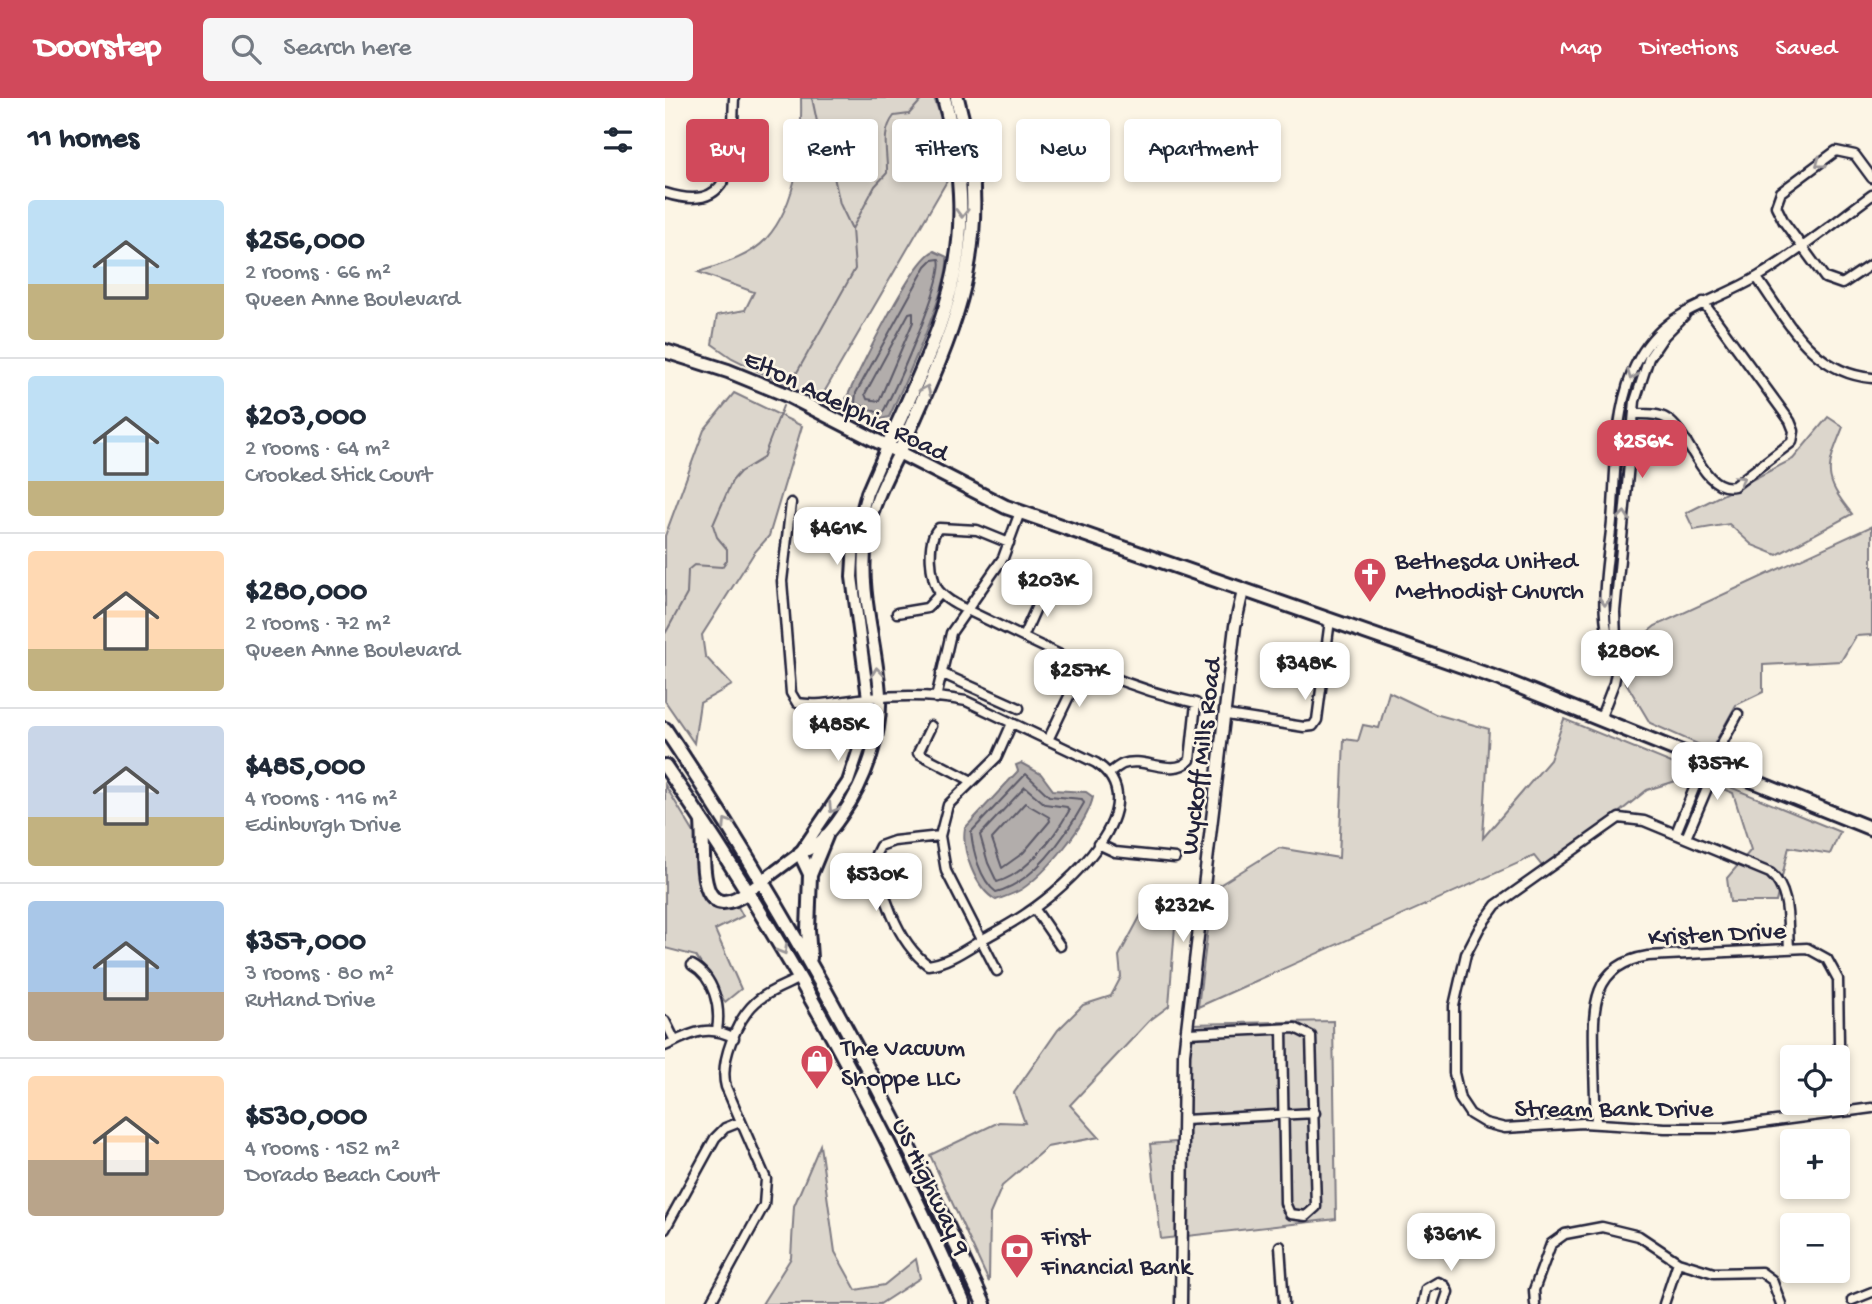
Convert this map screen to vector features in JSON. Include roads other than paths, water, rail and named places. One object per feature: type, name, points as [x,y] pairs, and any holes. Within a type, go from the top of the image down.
[{"type":"main road","points":[[800,853],[809,851],[826,836],[845,812],[864,774],[875,740],[880,697],[864,575],[866,542],[893,450],[940,328],[957,267],[961,232],[961,186],[944,98]]},
{"type":"main road","points":[[702,818],[706,886],[710,897],[720,903],[730,903],[800,853],[848,782],[863,737],[868,698],[852,577],[853,541],[867,493],[893,450],[952,333],[969,269],[974,233],[972,170],[957,98]]},
{"type":"main road","name":"Elton Adelphia Road","points":[[665,351],[758,382],[1006,508],[1601,717],[1872,829]]},
{"type":"main road","name":"US Highway 9","points":[[665,729],[763,880],[811,963],[914,1153],[984,1304]]},
{"type":"main road","name":"US Highway 9","points":[[665,766],[749,891],[800,978],[876,1119],[964,1304]]},
{"type":"main road","points":[[811,963],[808,930],[810,875],[826,836]]},
{"type":"main road","points":[[800,853],[810,875]]},
{"type":"street","points":[[665,193],[693,200],[707,197],[720,187],[729,169],[734,98]]},
{"type":"street","points":[[1872,178],[1855,155],[1840,150],[1781,192],[1776,201],[1777,210],[1832,283],[1845,283],[1872,264]]},
{"type":"street","points":[[1616,657],[1607,635],[1604,599],[1625,396],[1632,373],[1652,340],[1674,317],[1757,278],[1872,195]]},
{"type":"street","points":[[1757,278],[1811,352],[1836,369],[1872,378]]},
{"type":"street","points":[[1634,414],[1666,418],[1714,481],[1726,487],[1734,486],[1792,442],[1793,426],[1703,302]]},
{"type":"street","points":[[1601,717],[1615,679],[1615,612],[1639,384],[1649,358],[1664,336],[1692,308]]},
{"type":"street","points":[[791,503],[782,581],[791,693],[797,704],[813,706],[880,697],[966,701],[1096,764],[1117,786],[1119,802],[1111,828],[1056,891],[1034,908],[980,941],[940,964],[928,965],[909,946],[892,915],[876,854],[880,846],[894,841],[940,836]]},
{"type":"street","points":[[936,698],[951,633],[1003,558],[1020,512]]},
{"type":"street","points":[[1009,544],[977,530],[939,528],[934,532],[932,574],[941,593],[967,610],[1084,665],[1150,693],[1196,703],[1190,760],[1185,765],[1123,764],[1108,774]]},
{"type":"street","points":[[1023,636],[1044,590]]},
{"type":"street","name":"Wyckoff Mills Road","points":[[1181,1304],[1187,1033],[1227,715],[1235,626],[1243,591]]},
{"type":"street","points":[[897,613],[927,608],[941,593]]},
{"type":"street","points":[[1227,715],[1304,727],[1313,726],[1317,720],[1330,620]]},
{"type":"street","points":[[1048,740],[1084,665]]},
{"type":"street","points":[[941,673],[1019,708]]},
{"type":"street","points":[[1676,833],[1702,769],[1711,763],[1738,714]]},
{"type":"street","points":[[997,971],[946,871],[940,836],[948,805],[997,757],[1011,723]]},
{"type":"street","points":[[931,726],[918,753],[972,780]]},
{"type":"street","points":[[1686,838],[1714,772],[1711,763]]},
{"type":"street","name":"Stream Bank Drive","points":[[1789,948],[1785,895],[1770,873],[1676,833],[1632,818],[1619,818],[1496,905],[1475,936],[1458,981],[1454,1006],[1454,1073],[1460,1099],[1470,1114],[1485,1123],[1505,1128],[1596,1123],[1665,1128],[1724,1128],[1813,1115]]},
{"type":"street","points":[[1098,844],[1115,852],[1175,858]]},
{"type":"street","points":[[1034,908],[1060,946]]},
{"type":"street","name":"Kristen Drive","points":[[1596,1123],[1594,1000],[1609,974],[1634,958],[1789,948],[1816,951],[1834,967],[1837,979],[1838,1045]]},
{"type":"street","points":[[692,965],[706,978],[717,1001],[717,1030]]},
{"type":"street","points":[[710,1304],[767,1196],[766,1179],[740,1122],[723,1074],[726,1053],[758,999],[800,978]]},
{"type":"street","points":[[665,1021],[675,1041]]},
{"type":"street","points":[[1187,1033],[1282,1029],[1301,1029],[1313,1040],[1317,1207],[1312,1213],[1299,1216],[1290,1214],[1286,1208],[1282,1029]]},
{"type":"street","points":[[665,1046],[702,1030],[717,1030],[734,1038]]},
{"type":"street","name":"Stream Bank Drive","points":[[1850,1110],[1872,1108]]},
{"type":"street","points":[[1184,1120],[1315,1113]]},
{"type":"street","points":[[665,1229],[715,1138],[725,1128],[740,1122]]},
{"type":"street","points":[[1535,1304],[1534,1290],[1548,1247],[1565,1234],[1595,1227],[1619,1229],[1650,1242],[1678,1262],[1718,1274],[1761,1272],[1775,1284],[1781,1304]]},
{"type":"street","points":[[1280,1246],[1284,1304]]},
{"type":"street","points":[[1664,1304],[1678,1262]]},
{"type":"street","points":[[1423,1304],[1426,1289],[1438,1283],[1445,1286],[1448,1292],[1444,1304]]},
{"type":"street","points":[[1852,1300],[1872,1292]]},
{"type":"water","points":[[934,251],[947,257],[941,290],[889,417],[877,420],[847,407],[846,399],[886,319],[913,274]]},
{"type":"water","points":[[1021,763],[1041,774],[1053,790],[1086,792],[1093,797],[1083,821],[1053,860],[1032,882],[996,900],[982,887],[971,868],[965,847],[965,828],[1018,771],[1016,765]]},
{"type":"waterway","points":[[791,383],[855,269],[852,229],[840,204],[832,168],[817,152],[819,131],[812,98]]},
{"type":"waterway","points":[[852,229],[875,186],[887,173],[886,137],[890,123],[894,116],[909,114],[923,98]]},
{"type":"waterway","points":[[665,634],[687,594],[688,570],[694,565],[722,567],[727,560],[727,549],[717,537],[713,525],[732,481],[740,472],[763,458],[783,406]]},
{"type":"place","name":"Bethesda United Methodist Church","points":[[1370,604]]},
{"type":"place","name":"The Vacuum Shoppe LLC","points":[[817,1091]]},
{"type":"place","name":"First Financial Bank","points":[[1017,1280]]}]
